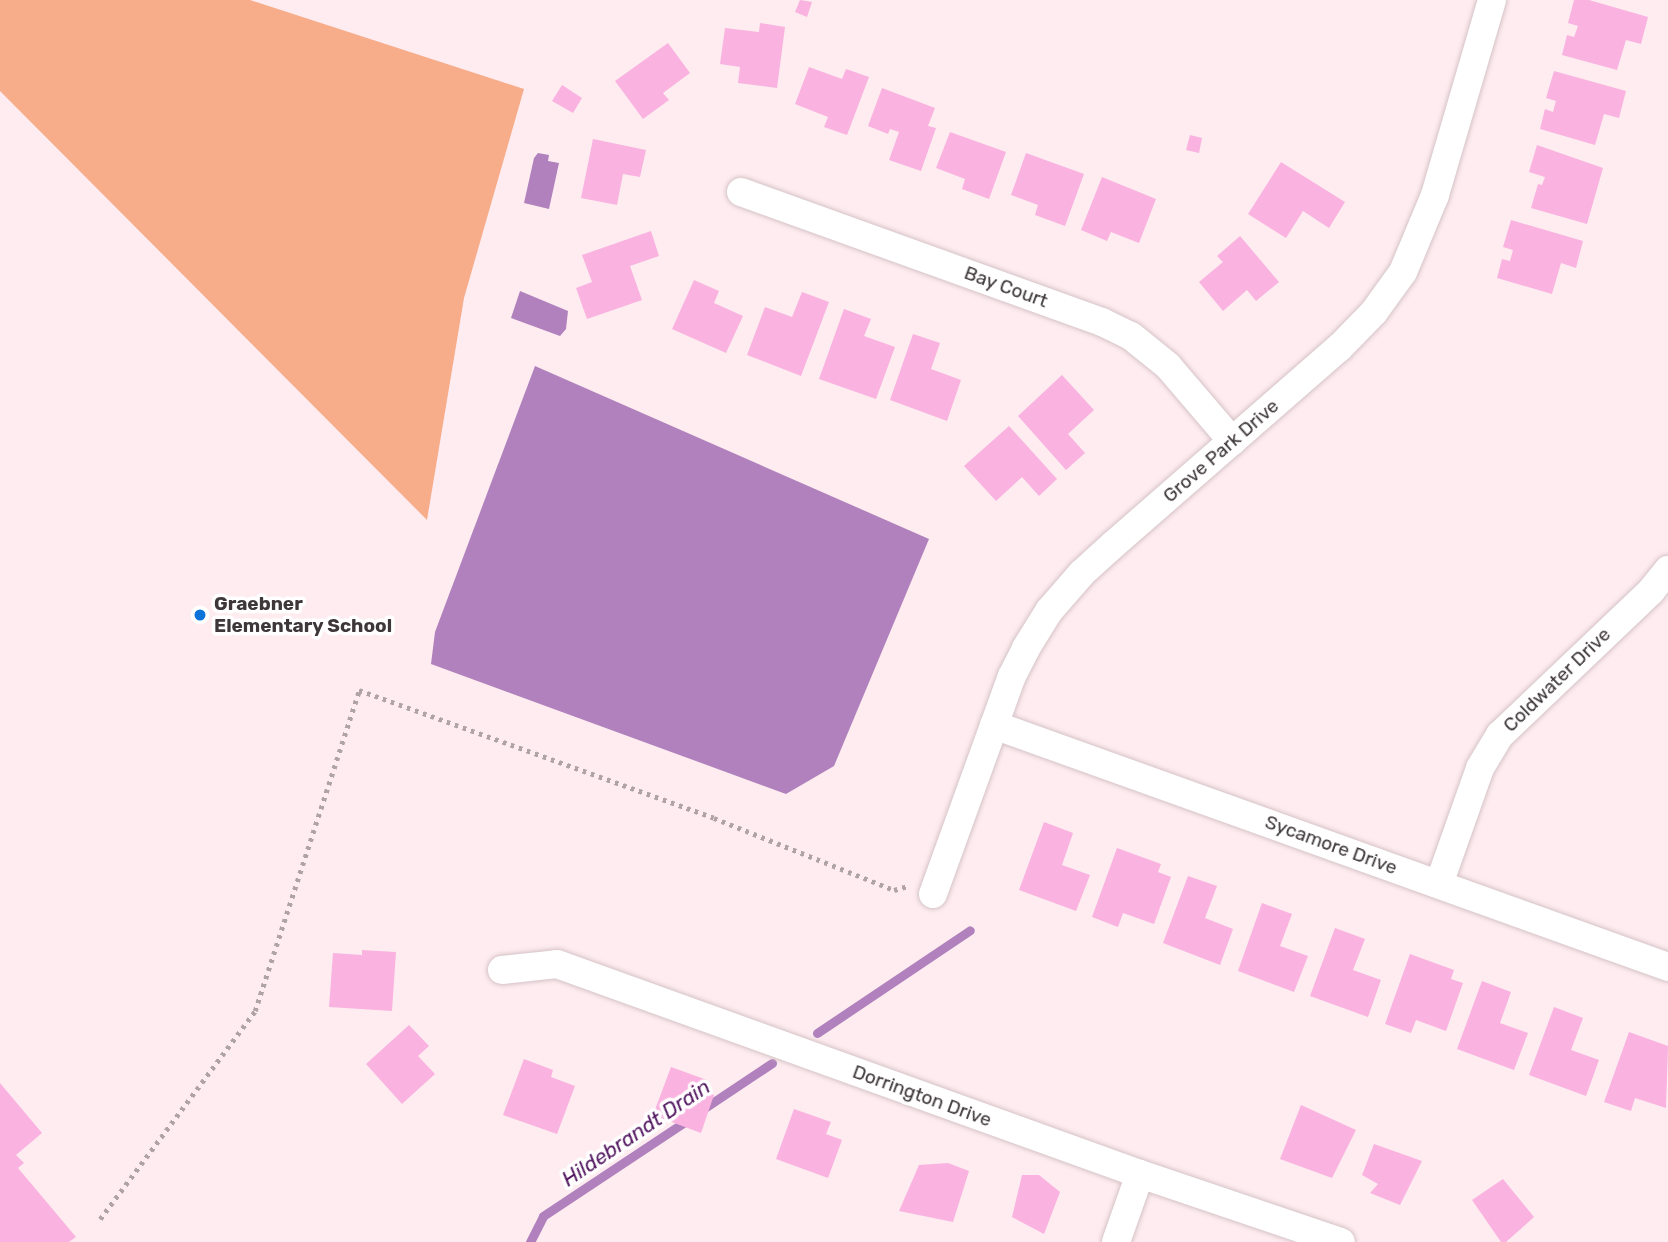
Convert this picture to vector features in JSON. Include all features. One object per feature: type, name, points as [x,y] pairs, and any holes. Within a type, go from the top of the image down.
[{"type":"street","name":"Grove Park Drive","points":[[921,890],[1026,648],[1049,611],[1082,573],[1358,330],[1403,272],[1435,195],[1492,0]]},
{"type":"street","name":"Bay Court","points":[[741,192],[1102,322],[1131,336],[1168,366],[1233,441]]},
{"type":"street","name":"Coldwater Drive","points":[[1439,884],[1480,768],[1500,735],[1651,591],[1668,570]]},
{"type":"street","name":"Sycamore Drive","points":[[994,725],[1668,967]]},
{"type":"street","name":"Dorrington Drive","points":[[502,970],[557,964],[1140,1174],[1341,1242]]},
{"type":"street","points":[[1115,1242],[1140,1174]]},
{"type":"path","points":[[100,1219],[255,1011],[359,690],[714,818],[894,890],[921,890]]},
{"type":"shaded area","points":[[0,0],[250,0],[524,89],[464,298],[427,520],[0,91]]},
{"type":"shaded area","points":[[538,153],[549,155],[548,161],[559,163],[549,209],[524,203],[534,158]]},
{"type":"shaded area","points":[[520,291],[568,311],[566,329],[560,336],[511,318]]},
{"type":"shaded area","points":[[535,366],[929,539],[834,766],[786,794],[431,664],[435,632]]},
{"type":"building","points":[[800,0],[812,2],[807,17],[795,12]]},
{"type":"building","points":[[1574,0],[1589,0],[1648,17],[1641,44],[1626,40],[1617,70],[1562,55],[1567,35],[1574,37],[1578,26],[1568,23]]},
{"type":"building","points":[[760,23],[785,27],[777,88],[738,83],[740,67],[720,64],[725,28],[759,32]]},
{"type":"building","points":[[668,43],[690,73],[663,93],[669,100],[643,119],[615,81]]},
{"type":"building","points":[[809,67],[842,79],[846,69],[869,77],[847,135],[824,127],[828,117],[795,104]]},
{"type":"building","points":[[1554,71],[1626,91],[1619,118],[1604,114],[1595,145],[1540,129],[1545,109],[1553,112],[1556,101],[1546,98]]},
{"type":"building","points":[[562,85],[582,98],[573,113],[552,101]]},
{"type":"building","points":[[882,88],[935,108],[928,126],[936,128],[921,171],[889,160],[899,132],[890,129],[888,134],[868,126]]},
{"type":"building","points":[[950,132],[1006,152],[989,199],[962,189],[965,179],[936,168]]},
{"type":"building","points":[[1190,135],[1202,138],[1199,153],[1186,150]]},
{"type":"building","points":[[593,139],[646,150],[640,177],[623,174],[617,205],[581,198]]},
{"type":"building","points":[[1537,145],[1603,168],[1587,224],[1531,208],[1538,184],[1542,185],[1545,177],[1529,172]]},
{"type":"building","points":[[1026,153],[1084,174],[1065,226],[1035,215],[1038,205],[1011,195]]},
{"type":"building","points":[[1281,162],[1345,202],[1329,228],[1303,211],[1286,238],[1248,214]]},
{"type":"building","points":[[1102,177],[1156,199],[1139,243],[1111,232],[1107,241],[1081,230]]},
{"type":"building","points":[[1511,220],[1583,241],[1576,268],[1561,263],[1552,294],[1497,278],[1502,259],[1510,261],[1513,250],[1503,247]]},
{"type":"building","points":[[651,231],[659,256],[630,266],[642,300],[587,319],[576,288],[592,282],[582,255]]},
{"type":"building","points":[[1240,236],[1279,282],[1256,301],[1247,290],[1223,311],[1199,282],[1223,262],[1217,256]]},
{"type":"building","points":[[694,280],[719,291],[714,303],[743,316],[726,353],[672,329]]},
{"type":"building","points":[[802,292],[829,302],[801,376],[747,355],[765,307],[792,317]]},
{"type":"building","points":[[844,309],[871,319],[864,336],[895,347],[876,399],[819,379]]},
{"type":"building","points":[[913,334],[940,343],[931,369],[961,380],[947,421],[890,400]]},
{"type":"building","points":[[1062,375],[1094,410],[1068,434],[1085,453],[1066,470],[1018,416]]},
{"type":"building","points":[[1009,426],[1057,479],[1039,496],[1022,477],[996,501],[964,466]]},
{"type":"building","points":[[1044,822],[1073,833],[1062,865],[1090,875],[1076,911],[1019,890]]},
{"type":"building","points":[[1117,848],[1161,864],[1158,872],[1171,877],[1154,924],[1123,913],[1118,927],[1092,917]]},
{"type":"building","points":[[1188,876],[1217,886],[1205,918],[1233,929],[1220,965],[1163,943]]},
{"type":"building","points":[[1262,903],[1292,914],[1280,946],[1308,956],[1294,992],[1238,971]]},
{"type":"building","points":[[1335,928],[1365,939],[1353,970],[1381,980],[1368,1017],[1310,996]]},
{"type":"building","points":[[362,950],[396,952],[392,1011],[329,1007],[333,953],[362,955]]},
{"type":"building","points":[[1410,954],[1454,970],[1451,979],[1463,983],[1446,1031],[1416,1020],[1411,1033],[1385,1024]]},
{"type":"building","points":[[1482,981],[1511,992],[1500,1023],[1528,1033],[1514,1070],[1457,1049]]},
{"type":"building","points":[[1554,1007],[1583,1018],[1571,1050],[1599,1060],[1586,1096],[1529,1075]]},
{"type":"building","points":[[409,1025],[429,1046],[418,1056],[435,1074],[402,1104],[366,1064]]},
{"type":"building","points":[[1629,1032],[1668,1046],[1666,1108],[1635,1098],[1631,1111],[1604,1102]]},
{"type":"building","points":[[524,1059],[553,1070],[551,1077],[575,1086],[557,1134],[503,1115]]},
{"type":"building","points":[[671,1067],[707,1080],[703,1091],[714,1095],[701,1133],[653,1115]]},
{"type":"building","points":[[0,1083],[42,1133],[16,1155],[24,1163],[18,1168],[76,1237],[69,1242],[0,1242]]},
{"type":"building","points":[[1301,1105],[1356,1130],[1332,1178],[1280,1159]]},
{"type":"building","points":[[794,1109],[831,1122],[826,1134],[842,1140],[828,1178],[776,1159]]},
{"type":"building","points":[[1374,1144],[1422,1161],[1400,1205],[1370,1193],[1378,1184],[1362,1175]]},
{"type":"building","points":[[948,1163],[969,1171],[953,1222],[899,1211],[919,1165]]},
{"type":"building","points":[[1022,1175],[1039,1175],[1060,1192],[1044,1234],[1012,1217]]},
{"type":"building","points":[[1503,1179],[1534,1217],[1506,1242],[1501,1242],[1472,1200]]},
{"type":"waterway","name":"Hildebrandt Drain","points":[[817,1033],[970,930]]},
{"type":"waterway","name":"Hildebrandt Drain","points":[[703,1109],[772,1063]]},
{"type":"waterway","name":"Hildebrandt Drain","points":[[530,1242],[543,1216],[689,1119]]},
{"type":"place","name":"Graebner Elementary School","points":[[200,615]]}]
